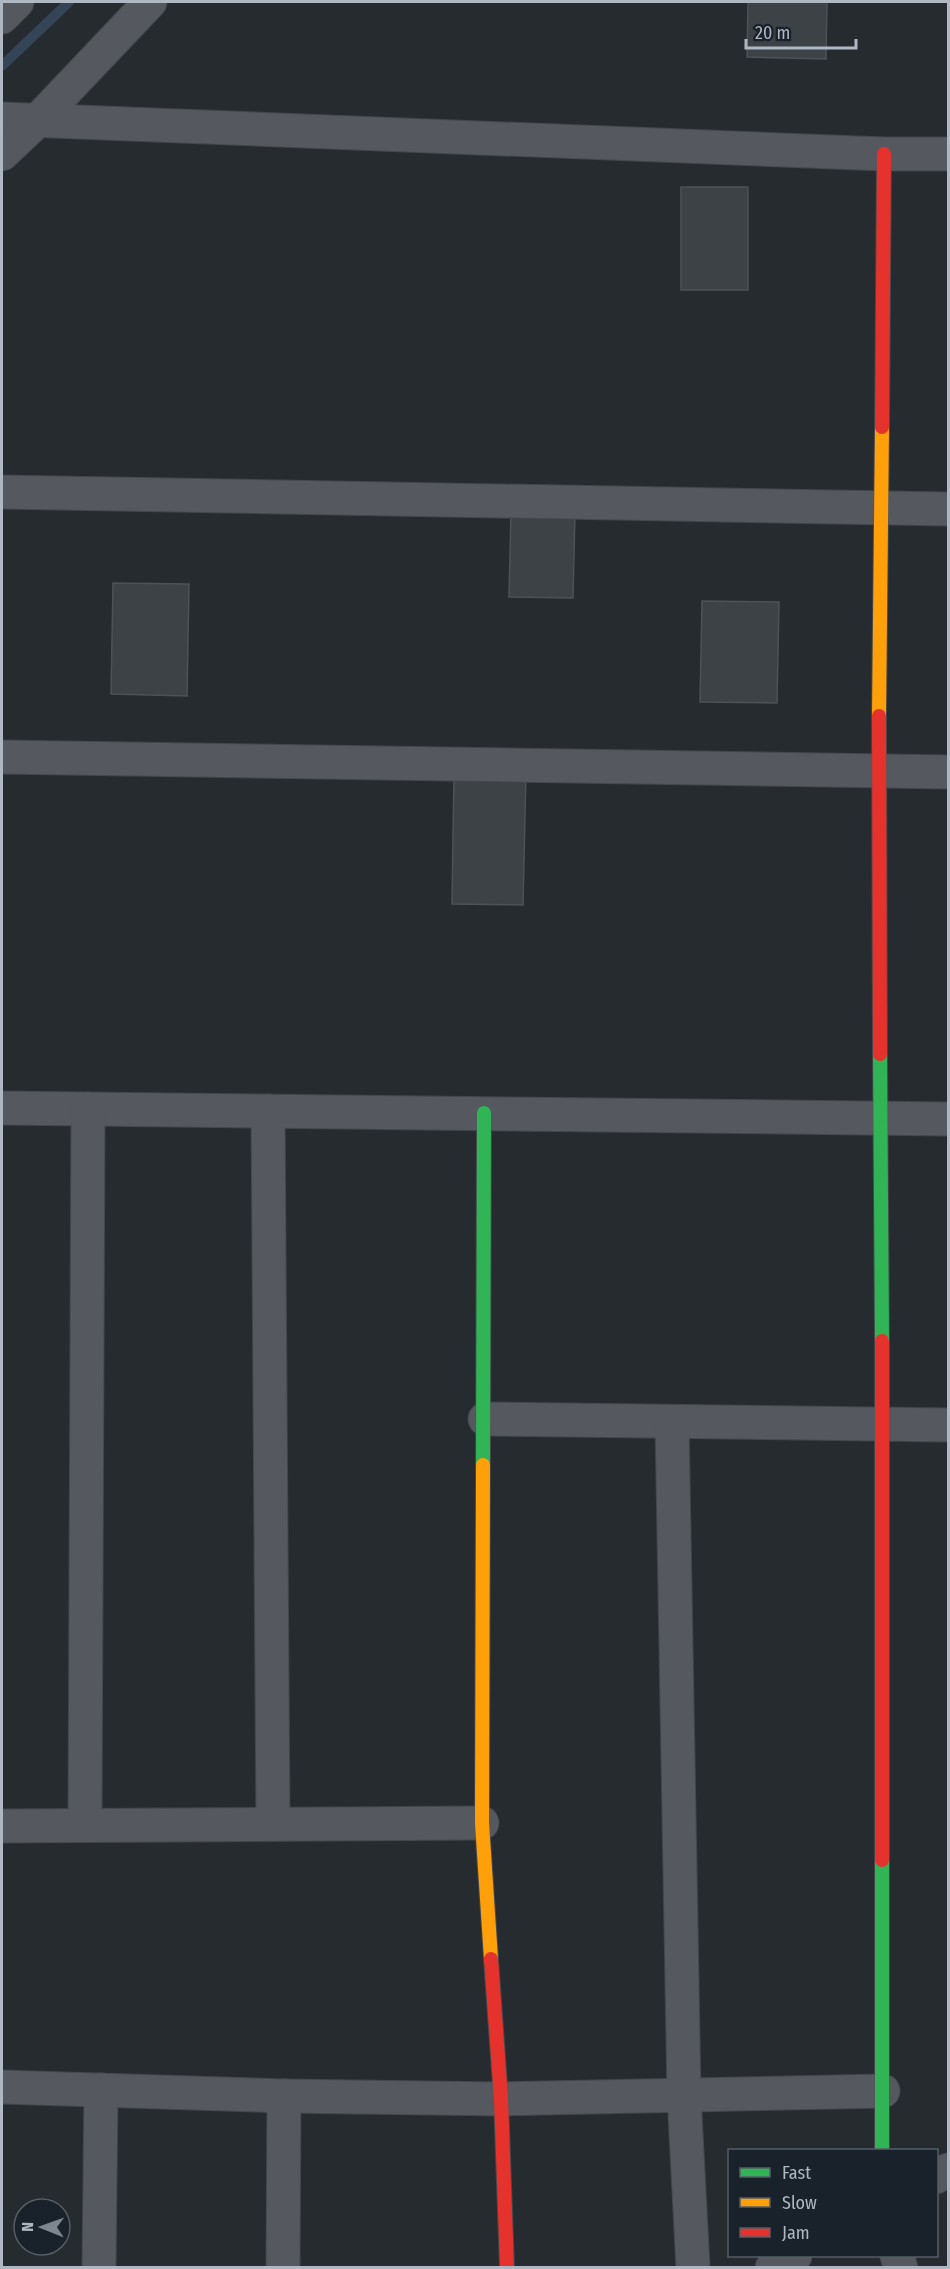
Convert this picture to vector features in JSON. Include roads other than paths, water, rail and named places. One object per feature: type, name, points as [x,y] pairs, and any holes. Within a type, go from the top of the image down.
[{"type":"street","points":[[2,17],[17,2]]},
{"type":"street","points":[[2,154],[38,120],[150,2]]},
{"type":"street","points":[[2,119],[948,154]]},
{"type":"street","points":[[882,2149],[879,771],[884,153]]},
{"type":"street","points":[[2,492],[948,509]]},
{"type":"street","points":[[2,756],[948,772]]},
{"type":"street","points":[[2,1108],[948,1119]]},
{"type":"street","points":[[85,1825],[88,1109]]},
{"type":"street","points":[[268,1111],[273,1824]]},
{"type":"street","points":[[484,1113],[485,1419],[482,1822],[501,2099],[507,2268]]},
{"type":"street","points":[[485,1419],[948,1425]]},
{"type":"street","points":[[672,1422],[684,2095],[693,2268]]},
{"type":"street","points":[[2,1826],[482,1822]]},
{"type":"street","points":[[2,2087],[284,2096],[501,2099],[883,2091]]},
{"type":"street","points":[[99,2268],[101,2090]]},
{"type":"street","points":[[283,2268],[284,2096]]},
{"type":"street","points":[[772,2268],[793,2257]]},
{"type":"waterway","points":[[2,66],[69,2]]}]
